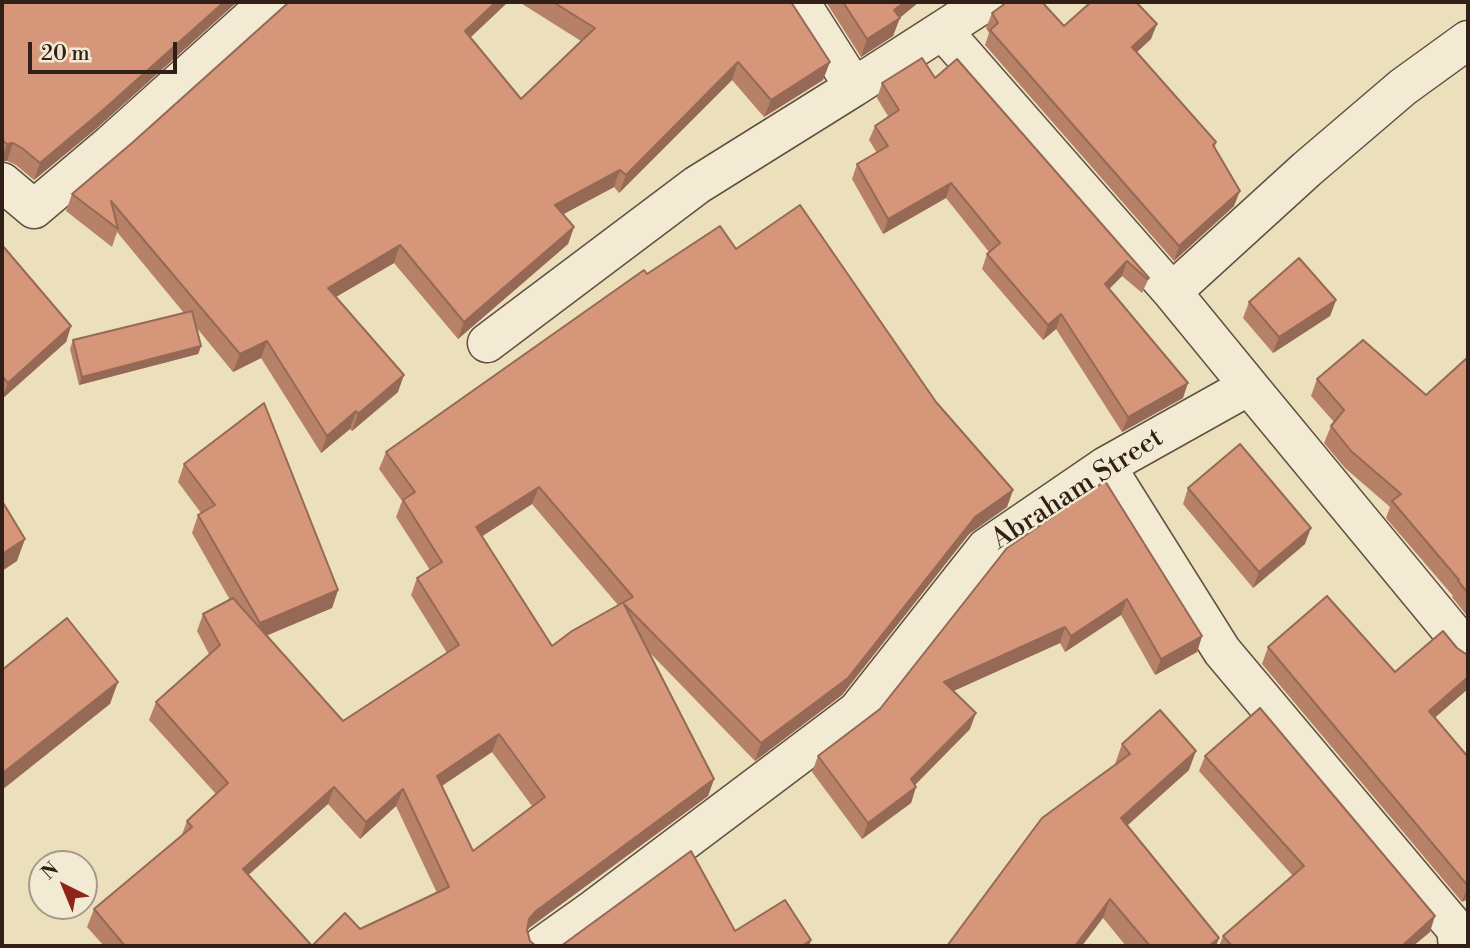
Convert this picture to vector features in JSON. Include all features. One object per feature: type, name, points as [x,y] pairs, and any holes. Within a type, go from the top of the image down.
[{"type":"street","points":[[2,182],[34,209],[111,144],[269,2]]},
{"type":"street","points":[[800,2],[854,87]]},
{"type":"street","points":[[487,343],[697,185],[986,2]]},
{"type":"street","points":[[943,30],[1172,292],[1468,652]]},
{"type":"street","points":[[1172,292],[1318,160],[1403,88],[1468,40]]},
{"type":"street","name":"Abraham Street","points":[[542,946],[857,711],[986,548],[1106,466],[1249,386]]},
{"type":"street","points":[[1106,466],[1222,651],[1461,933]]},
{"type":"building","points":[[2,2],[224,2],[40,163],[22,148],[2,140]]},
{"type":"building","points":[[289,2],[496,2],[465,31],[521,99],[595,28],[553,2],[791,2],[830,62],[771,100],[738,62],[626,175],[620,170],[555,205],[574,227],[464,322],[400,245],[328,288],[404,375],[327,436],[267,341],[240,354],[111,201],[118,229],[72,194]]},
{"type":"building","points":[[843,2],[905,2],[894,10],[900,18],[867,39]]},
{"type":"building","points":[[1006,2],[1042,2],[1064,26],[1091,2],[1136,2],[1157,24],[1132,47],[1216,142],[1213,145],[1240,191],[1179,246],[990,30],[998,23],[992,13]]},
{"type":"building","points":[[922,58],[935,78],[957,59],[1149,278],[1127,261],[1105,284],[1188,383],[1128,417],[1061,314],[1048,325],[987,254],[1000,243],[951,183],[888,219],[857,164],[888,146],[875,126],[899,110],[882,83]]},
{"type":"building","points":[[800,205],[936,402],[1013,490],[975,517],[848,678],[761,743],[624,604],[714,779],[536,911],[529,919],[527,930],[530,941],[536,946],[312,946],[125,946],[98,914],[98,906],[192,827],[187,821],[228,783],[156,702],[220,645],[203,614],[233,598],[343,721],[459,645],[417,578],[442,562],[403,500],[415,492],[386,452],[644,270],[647,274],[720,226],[736,249]],"holes":[[[539,487],[633,597],[572,631],[552,646],[476,527]],[[499,734],[545,797],[473,851],[437,776]],[[334,787],[366,822],[403,789],[449,887],[360,929],[345,913],[312,946],[243,869]]]},
{"type":"building","points":[[2,245],[71,326],[8,383],[2,376]]},
{"type":"building","points":[[1299,258],[1336,300],[1279,337],[1249,302]]},
{"type":"building","points":[[192,311],[201,346],[82,377],[73,340]]},
{"type":"building","points":[[1363,340],[1426,395],[1468,357],[1468,593],[1392,501],[1401,494],[1351,451],[1331,426],[1344,410],[1317,379]]},
{"type":"building","points":[[264,403],[338,590],[260,623],[198,515],[215,505],[184,464]]},
{"type":"building","points":[[1240,444],[1311,528],[1259,572],[1188,488]]},
{"type":"building","points":[[1105,481],[1202,636],[1161,659],[1127,599],[1071,636],[1065,627],[944,682],[976,713],[911,779],[916,787],[868,823],[818,756],[880,709],[1007,548]]},
{"type":"building","points":[[2,501],[25,539],[2,554]]},
{"type":"building","points":[[1327,596],[1395,672],[1443,631],[1457,648],[1468,655],[1468,677],[1429,711],[1468,757],[1468,886],[1268,647]]},
{"type":"building","points":[[67,618],[118,682],[4,772],[2,670]]},
{"type":"building","points":[[1260,708],[1435,916],[1402,946],[1232,946],[1223,936],[1304,866],[1205,756]]},
{"type":"building","points":[[1160,710],[1196,751],[1121,818],[1219,938],[1209,946],[1150,946],[1110,899],[1075,946],[947,946],[1042,818],[1130,754],[1122,744]]},
{"type":"building","points":[[691,851],[735,931],[785,900],[811,940],[802,946],[561,946]]}]
